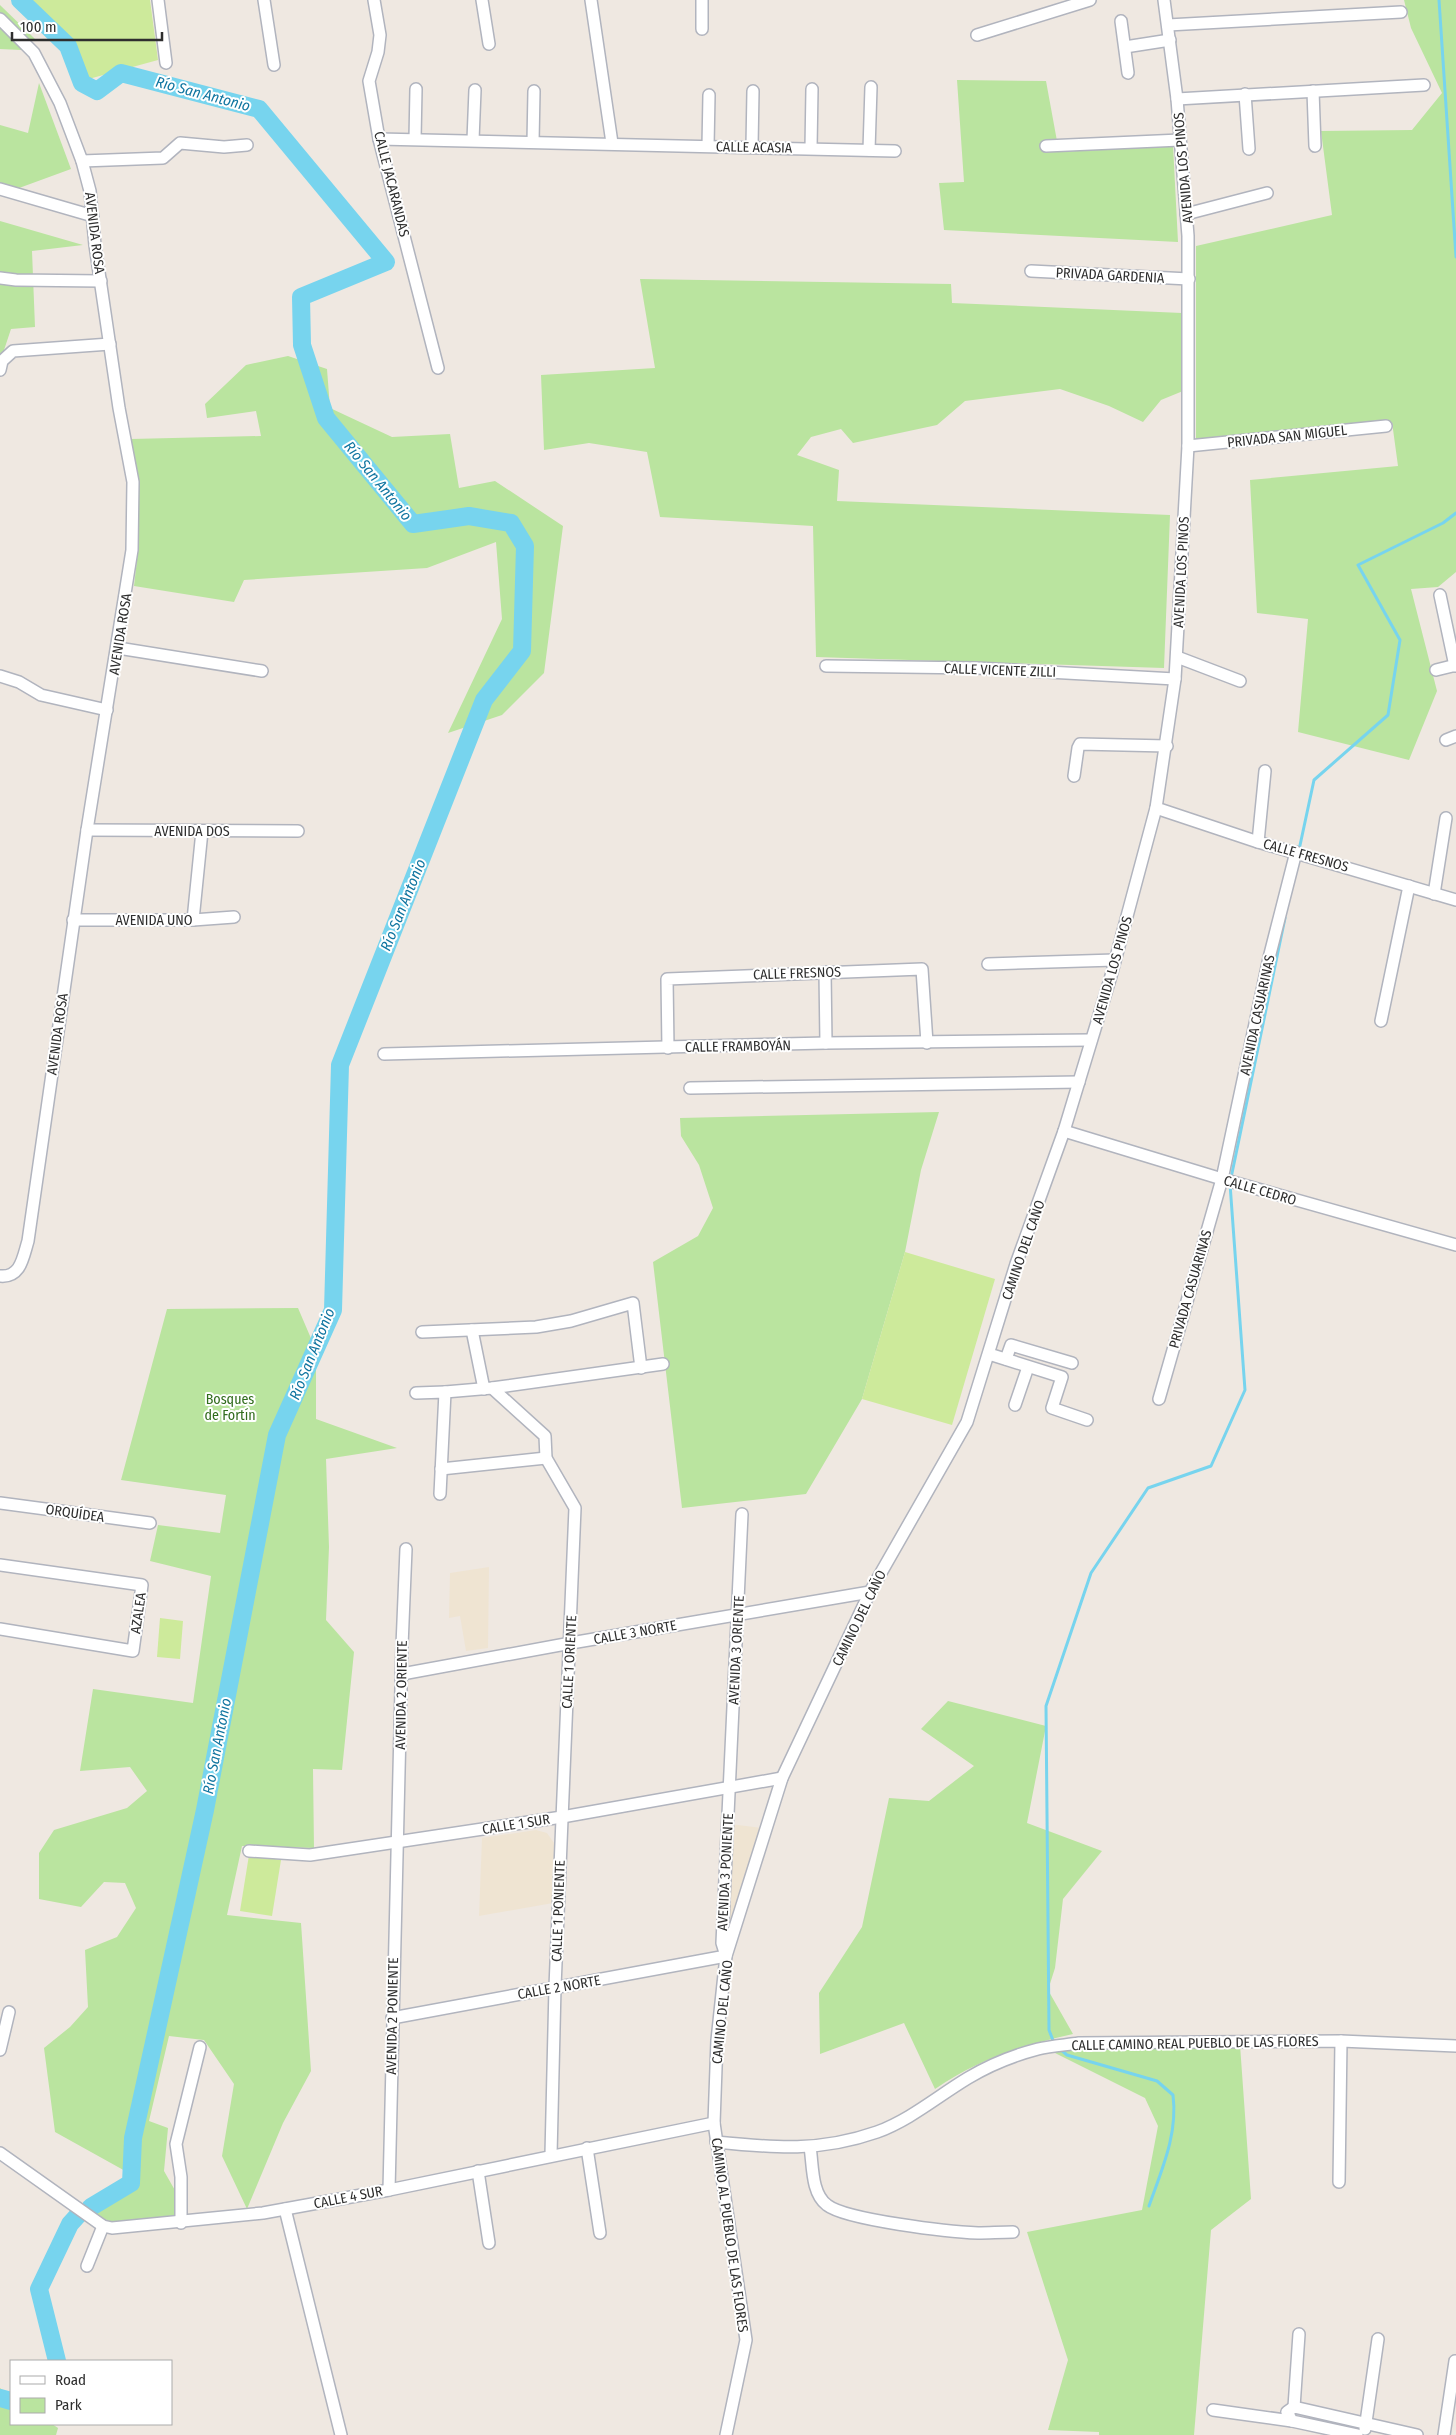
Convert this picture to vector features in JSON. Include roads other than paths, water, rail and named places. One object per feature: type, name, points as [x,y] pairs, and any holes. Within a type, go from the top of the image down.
[{"type":"street","points":[[158,0],[166,63]]},
{"type":"street","points":[[264,0],[274,65]]},
{"type":"street","name":"CALLE JACARANDAS","points":[[374,0],[380,35],[378,52],[370,81],[379,139],[438,368]]},
{"type":"street","points":[[482,0],[489,44]]},
{"type":"street","points":[[591,0],[612,143]]},
{"type":"street","points":[[702,0],[702,28]]},
{"type":"street","points":[[977,35],[1090,0]]},
{"type":"street","name":"AVENIDA LOS PINOS","points":[[1064,1131],[1115,960],[1156,808],[1167,746],[1177,657],[1188,446],[1189,279],[1177,99],[1164,0]]},
{"type":"street","points":[[1168,25],[1401,12]]},
{"type":"street","name":"AVENIDA ROSA","points":[[0,19],[34,53],[60,102],[82,161],[90,191],[110,344],[133,482],[132,550],[118,648],[73,920],[28,1241],[18,1270],[5,1277],[0,1276]]},
{"type":"street","points":[[1121,21],[1128,73]]},
{"type":"street","points":[[1125,47],[1170,40]]},
{"type":"street","points":[[1177,99],[1424,86]]},
{"type":"street","points":[[869,150],[871,87]]},
{"type":"street","points":[[810,148],[812,88]]},
{"type":"street","points":[[414,139],[416,89]]},
{"type":"street","points":[[473,140],[474,90]]},
{"type":"street","points":[[533,142],[534,91]]},
{"type":"street","points":[[752,146],[753,91]]},
{"type":"street","points":[[1313,91],[1315,146]]},
{"type":"street","points":[[1245,94],[1249,150]]},
{"type":"street","points":[[708,146],[709,95]]},
{"type":"street","name":"CALLE ACASIA","points":[[379,139],[752,146],[895,151]]},
{"type":"street","points":[[1046,146],[1180,140]]},
{"type":"street","points":[[82,161],[163,158],[180,143],[224,148],[246,145]]},
{"type":"street","points":[[0,190],[93,216]]},
{"type":"street","points":[[1186,214],[1267,193]]},
{"type":"street","name":"PRIVADA GARDENIA","points":[[1031,271],[1189,279]]},
{"type":"street","points":[[0,278],[101,282]]},
{"type":"street","points":[[0,370],[2,360],[14,351],[110,344]]},
{"type":"street","name":"PRIVADA SAN MIGUEL","points":[[1188,446],[1386,426]]},
{"type":"street","points":[[1436,670],[1455,666],[1440,595]]},
{"type":"street","points":[[118,648],[262,671]]},
{"type":"street","points":[[1177,657],[1240,681]]},
{"type":"street","name":"CALLE VICENTE ZILLI","points":[[826,666],[978,668],[1175,679]]},
{"type":"street","points":[[0,676],[19,682],[41,695],[107,710]]},
{"type":"street","points":[[1074,776],[1080,744],[1167,746]]},
{"type":"street","points":[[1258,842],[1265,771]]},
{"type":"street","name":"CALLE FRESNOS","points":[[1156,808],[1258,842],[1456,900]]},
{"type":"street","points":[[1434,894],[1446,818]]},
{"type":"street","name":"AVENIDA DOS","points":[[87,830],[298,831]]},
{"type":"street","points":[[193,920],[202,831]]},
{"type":"street","name":"AVENIDA CASUARINAS","points":[[1222,1179],[1270,958],[1296,852]]},
{"type":"street","points":[[1381,1021],[1409,886]]},
{"type":"street","name":"AVENIDA UNO","points":[[73,920],[193,920],[234,917]]},
{"type":"street","points":[[988,964],[1115,960]]},
{"type":"street","name":"CALLE FRESNOS","points":[[668,1048],[666,979],[922,969],[927,1043]]},
{"type":"street","points":[[826,972],[826,1043]]},
{"type":"street","name":"CALLE FRAMBOYÁN","points":[[384,1054],[826,1043],[1092,1040]]},
{"type":"street","points":[[690,1088],[1079,1082]]},
{"type":"street","name":"CALLE CEDRO","points":[[1064,1131],[1222,1179],[1456,1245]]},
{"type":"street","name":"CAMINO DEL CAÑO","points":[[714,2122],[717,2040],[726,1956],[782,1778],[870,1592],[967,1422],[1016,1264],[1064,1131]]},
{"type":"street","name":"PRIVADA CASUARINAS","points":[[1159,1400],[1222,1179]]},
{"type":"street","points":[[422,1332],[553,1324],[633,1303],[641,1368]]},
{"type":"street","points":[[441,1469],[546,1458],[545,1436],[488,1389],[472,1330]]},
{"type":"street","points":[[1006,1359],[1011,1345],[1072,1363]]},
{"type":"street","points":[[989,1354],[1062,1377],[1052,1408],[1087,1420]]},
{"type":"street","points":[[416,1393],[488,1389],[663,1364]]},
{"type":"street","points":[[1015,1405],[1028,1367]]},
{"type":"street","points":[[440,1494],[445,1392]]},
{"type":"street","name":"CALLE 1 ORIENTE","points":[[546,1458],[575,1508],[571,1643],[562,1817]]},
{"type":"street","name":"ORQUÍDEA","points":[[0,1503],[150,1523]]},
{"type":"street","name":"AVENIDA 3 ORIENTE","points":[[729,1786],[742,1514]]},
{"type":"street","name":"AVENIDA 2 ORIENTE","points":[[396,1842],[406,1548]]},
{"type":"street","name":"AZALEA","points":[[0,1565],[142,1585],[133,1651],[0,1629]]},
{"type":"street","name":"CALLE 3 NORTE","points":[[402,1674],[870,1592]]},
{"type":"street","name":"CALLE 1 SUR","points":[[249,1851],[310,1854],[562,1817],[782,1778]]},
{"type":"street","name":"AVENIDA 3 PONIENTE","points":[[726,1956],[722,1943],[729,1786]]},
{"type":"street","name":"CALLE 1 PONIENTE","points":[[552,2155],[555,1987],[562,1817]]},
{"type":"street","name":"AVENIDA 2 PONIENTE","points":[[389,2190],[396,1842]]},
{"type":"street","name":"CALLE 2 NORTE","points":[[392,2018],[726,1956]]},
{"type":"street","points":[[0,2050],[9,2012]]},
{"type":"street","points":[[1339,2182],[1341,2041]]},
{"type":"street","name":"CALLE CAMINO REAL PUEBLO DE LAS FLORES","points":[[716,2142],[779,2148],[810,2147],[858,2138],[890,2126],[969,2077],[1038,2049],[1079,2043],[1341,2041],[1456,2046]]},
{"type":"street","points":[[181,2223],[181,2177],[176,2144],[200,2047]]},
{"type":"street","name":"CAMINO AL PUEBLO DE LAS FLORES","points":[[714,2122],[746,2340],[726,2435]]},
{"type":"street","name":"CALLE 4 SUR","points":[[103,2226],[112,2228],[181,2223],[285,2209],[389,2190],[714,2122]]},
{"type":"street","points":[[810,2147],[815,2185],[819,2195],[826,2205],[851,2216],[977,2233],[1013,2232]]},
{"type":"street","points":[[587,2148],[600,2233]]},
{"type":"street","points":[[0,2154],[103,2226],[87,2266]]},
{"type":"street","points":[[478,2171],[489,2243]]},
{"type":"street","points":[[285,2209],[341,2435]]},
{"type":"street","points":[[1294,2407],[1299,2334]]},
{"type":"street","points":[[1364,2435],[1378,2339]]},
{"type":"street","points":[[1444,2435],[1455,2361]]},
{"type":"street","points":[[1292,2421],[1287,2412],[1294,2407],[1417,2435]]},
{"type":"street","points":[[1213,2410],[1292,2421],[1357,2435]]},
{"type":"waterway","name":"Río San Antonio","points":[[20,0],[68,46],[82,83],[97,91],[121,73],[259,109],[386,262],[301,297],[302,345],[326,418],[413,524],[469,516],[511,523],[525,546],[522,651],[484,700],[340,1065],[333,1310],[277,1435],[205,1810],[133,2138],[131,2183],[91,2207]]},
{"type":"waterway","points":[[1439,0],[1456,257]]},
{"type":"waterway","points":[[1299,850],[1314,780],[1388,715],[1400,640],[1358,565],[1443,523],[1456,513]]},
{"type":"waterway","points":[[1231,1178],[1285,918]]},
{"type":"waterway","points":[[1054,2043],[1049,2030],[1046,1706],[1091,1573],[1148,1488],[1211,1466],[1245,1390],[1230,1184]]},
{"type":"waterway","points":[[1060,2049],[1067,2055],[1157,2081],[1173,2095],[1174,2109],[1171,2138],[1164,2165],[1149,2206]]},
{"type":"waterway","name":"Río San Antonio","points":[[57,2360],[39,2289],[70,2224],[79,2214]]},
{"type":"waterway","name":"Río San Antonio","points":[[0,2398],[10,2401]]},
{"type":"park label","name":"Bosques de Fortín","points":[[230,1408]]}]
